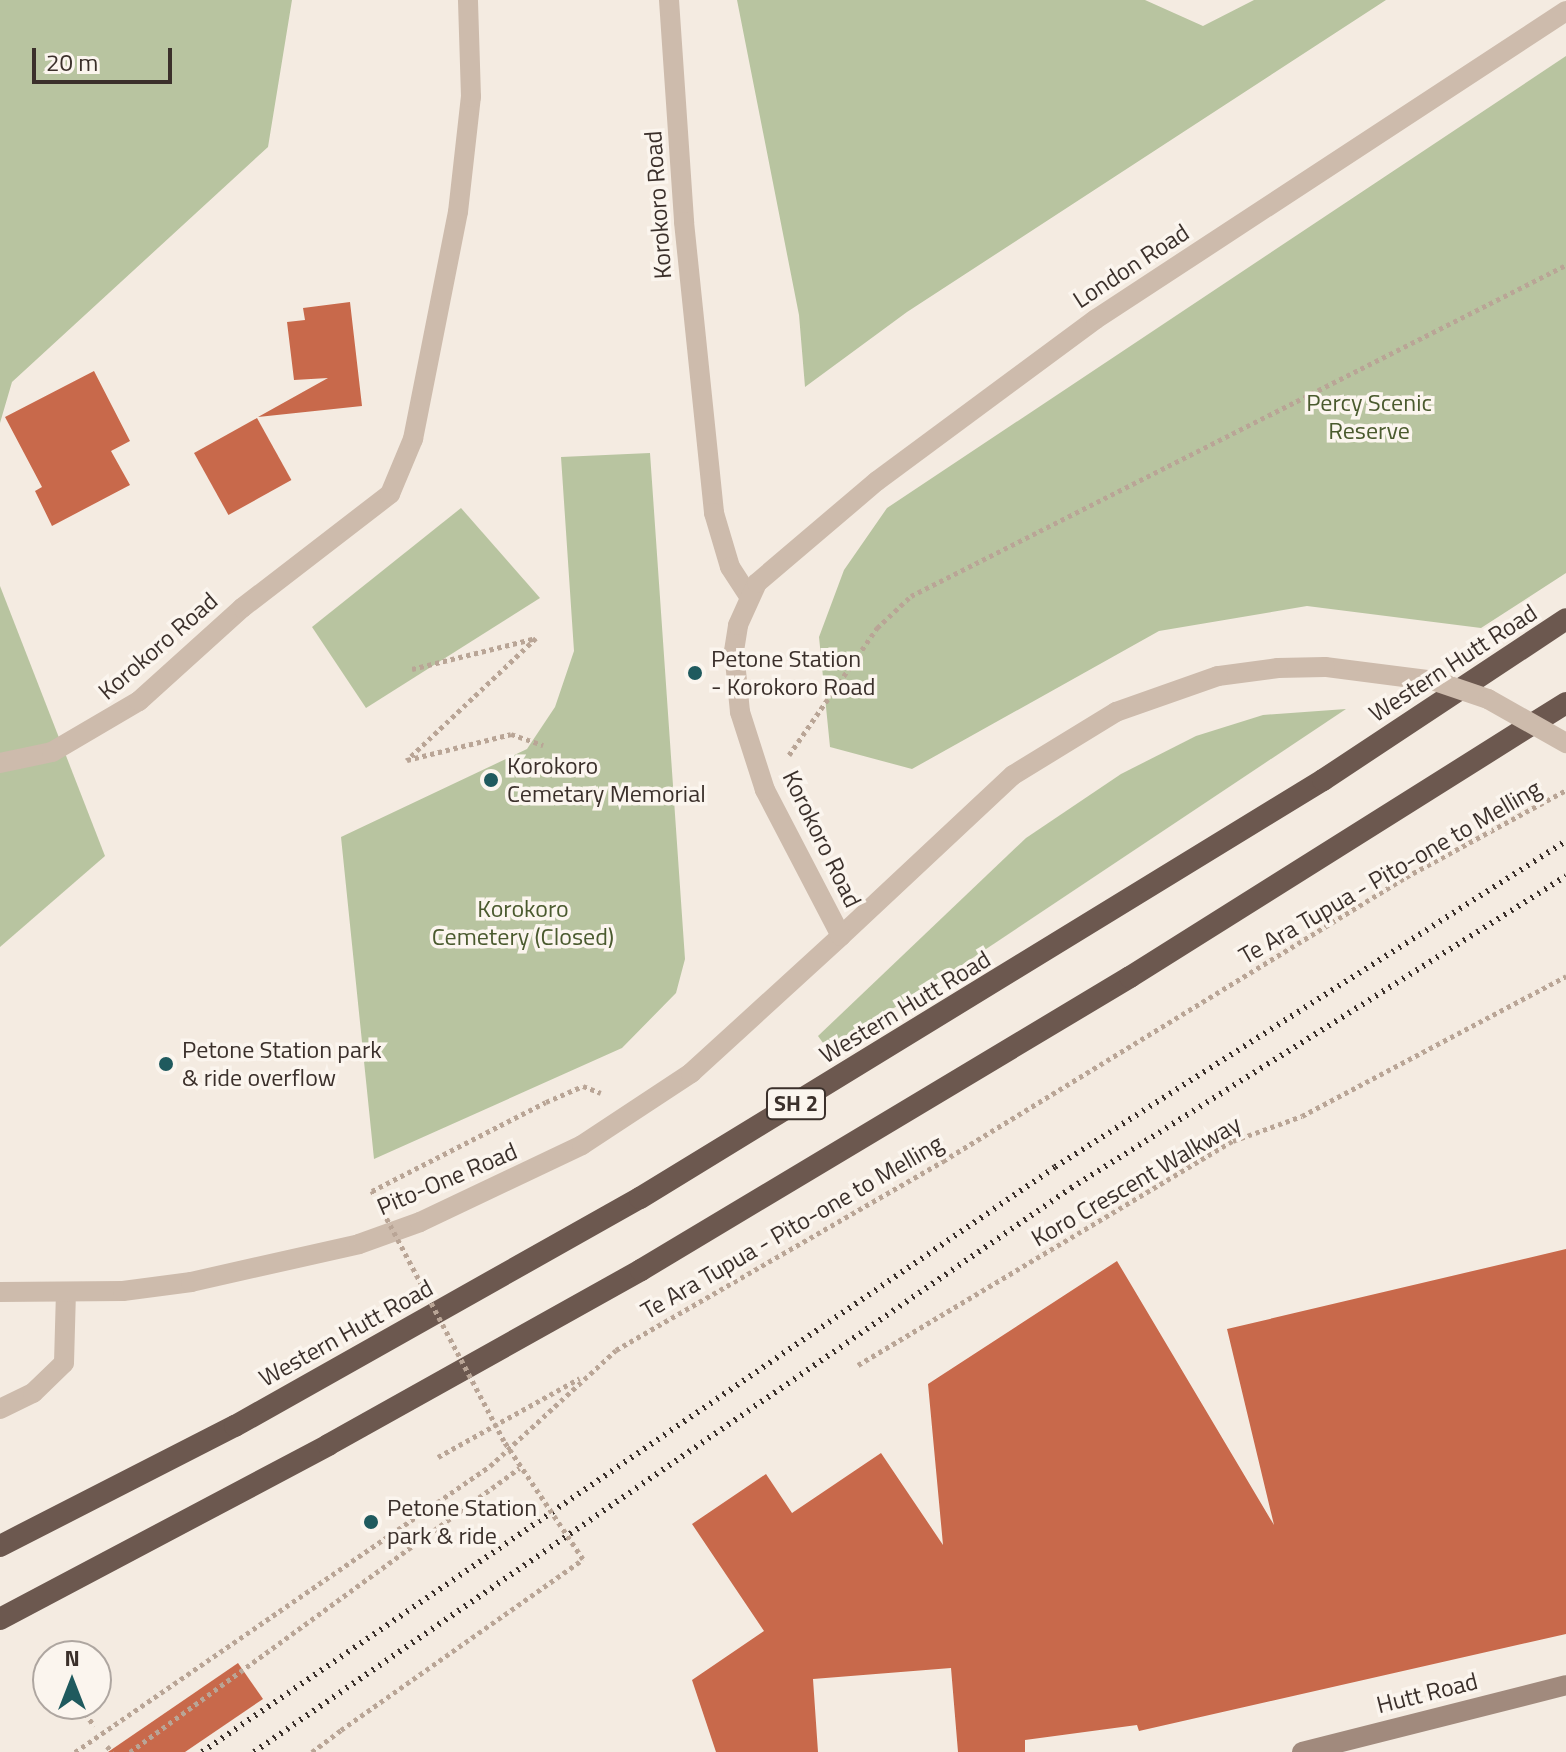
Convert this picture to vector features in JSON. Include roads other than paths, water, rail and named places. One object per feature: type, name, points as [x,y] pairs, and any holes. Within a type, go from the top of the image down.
[{"type":"highway","name":"Western Hutt Road","points":[[0,1546],[235,1426],[640,1198],[1309,788],[1566,619]]},
{"type":"highway","name":"SH 2","points":[[0,1619],[315,1453],[641,1270],[1143,969],[1566,703]]},
{"type":"main road","name":"Hutt Road","points":[[1302,1752],[1566,1685]]},
{"type":"street","name":"Korokoro Road","points":[[0,763],[52,752],[139,701],[242,608],[390,494],[413,439],[458,212],[471,97],[468,0]]},
{"type":"street","name":"Korokoro Road","points":[[669,0],[684,222],[714,513],[730,567],[749,596],[738,625],[735,687],[765,790],[841,936],[1013,775],[1116,712],[1218,676],[1278,668],[1399,673],[1488,699],[1566,743]]},
{"type":"street","name":"London Road","points":[[749,596],[812,531],[1096,319],[1566,11]]},
{"type":"street","name":"Pito-One Road","points":[[0,1292],[123,1291],[253,1270],[359,1244],[490,1192],[582,1145],[691,1073],[841,936]]},
{"type":"street","points":[[0,1409],[33,1393],[64,1363],[66,1292]]},
{"type":"railway","points":[[202,1752],[1055,1167],[1566,841]]},
{"type":"railway","points":[[254,1752],[1071,1188],[1566,876]]},
{"type":"place","name":"Petone Station - Korokoro Road","points":[[695,673]]},
{"type":"place","name":"Korokoro Cemetary Memorial","points":[[491,780]]},
{"type":"place","name":"Petone Station park & ride overflow","points":[[166,1064]]},
{"type":"place","name":"Petone Station park & ride","points":[[371,1522]]},
{"type":"park label","name":"Percy Scenic Reserve","points":[[1369,417]]},
{"type":"park label","name":"Korokoro Cemetery (Closed)","points":[[523,923]]}]
